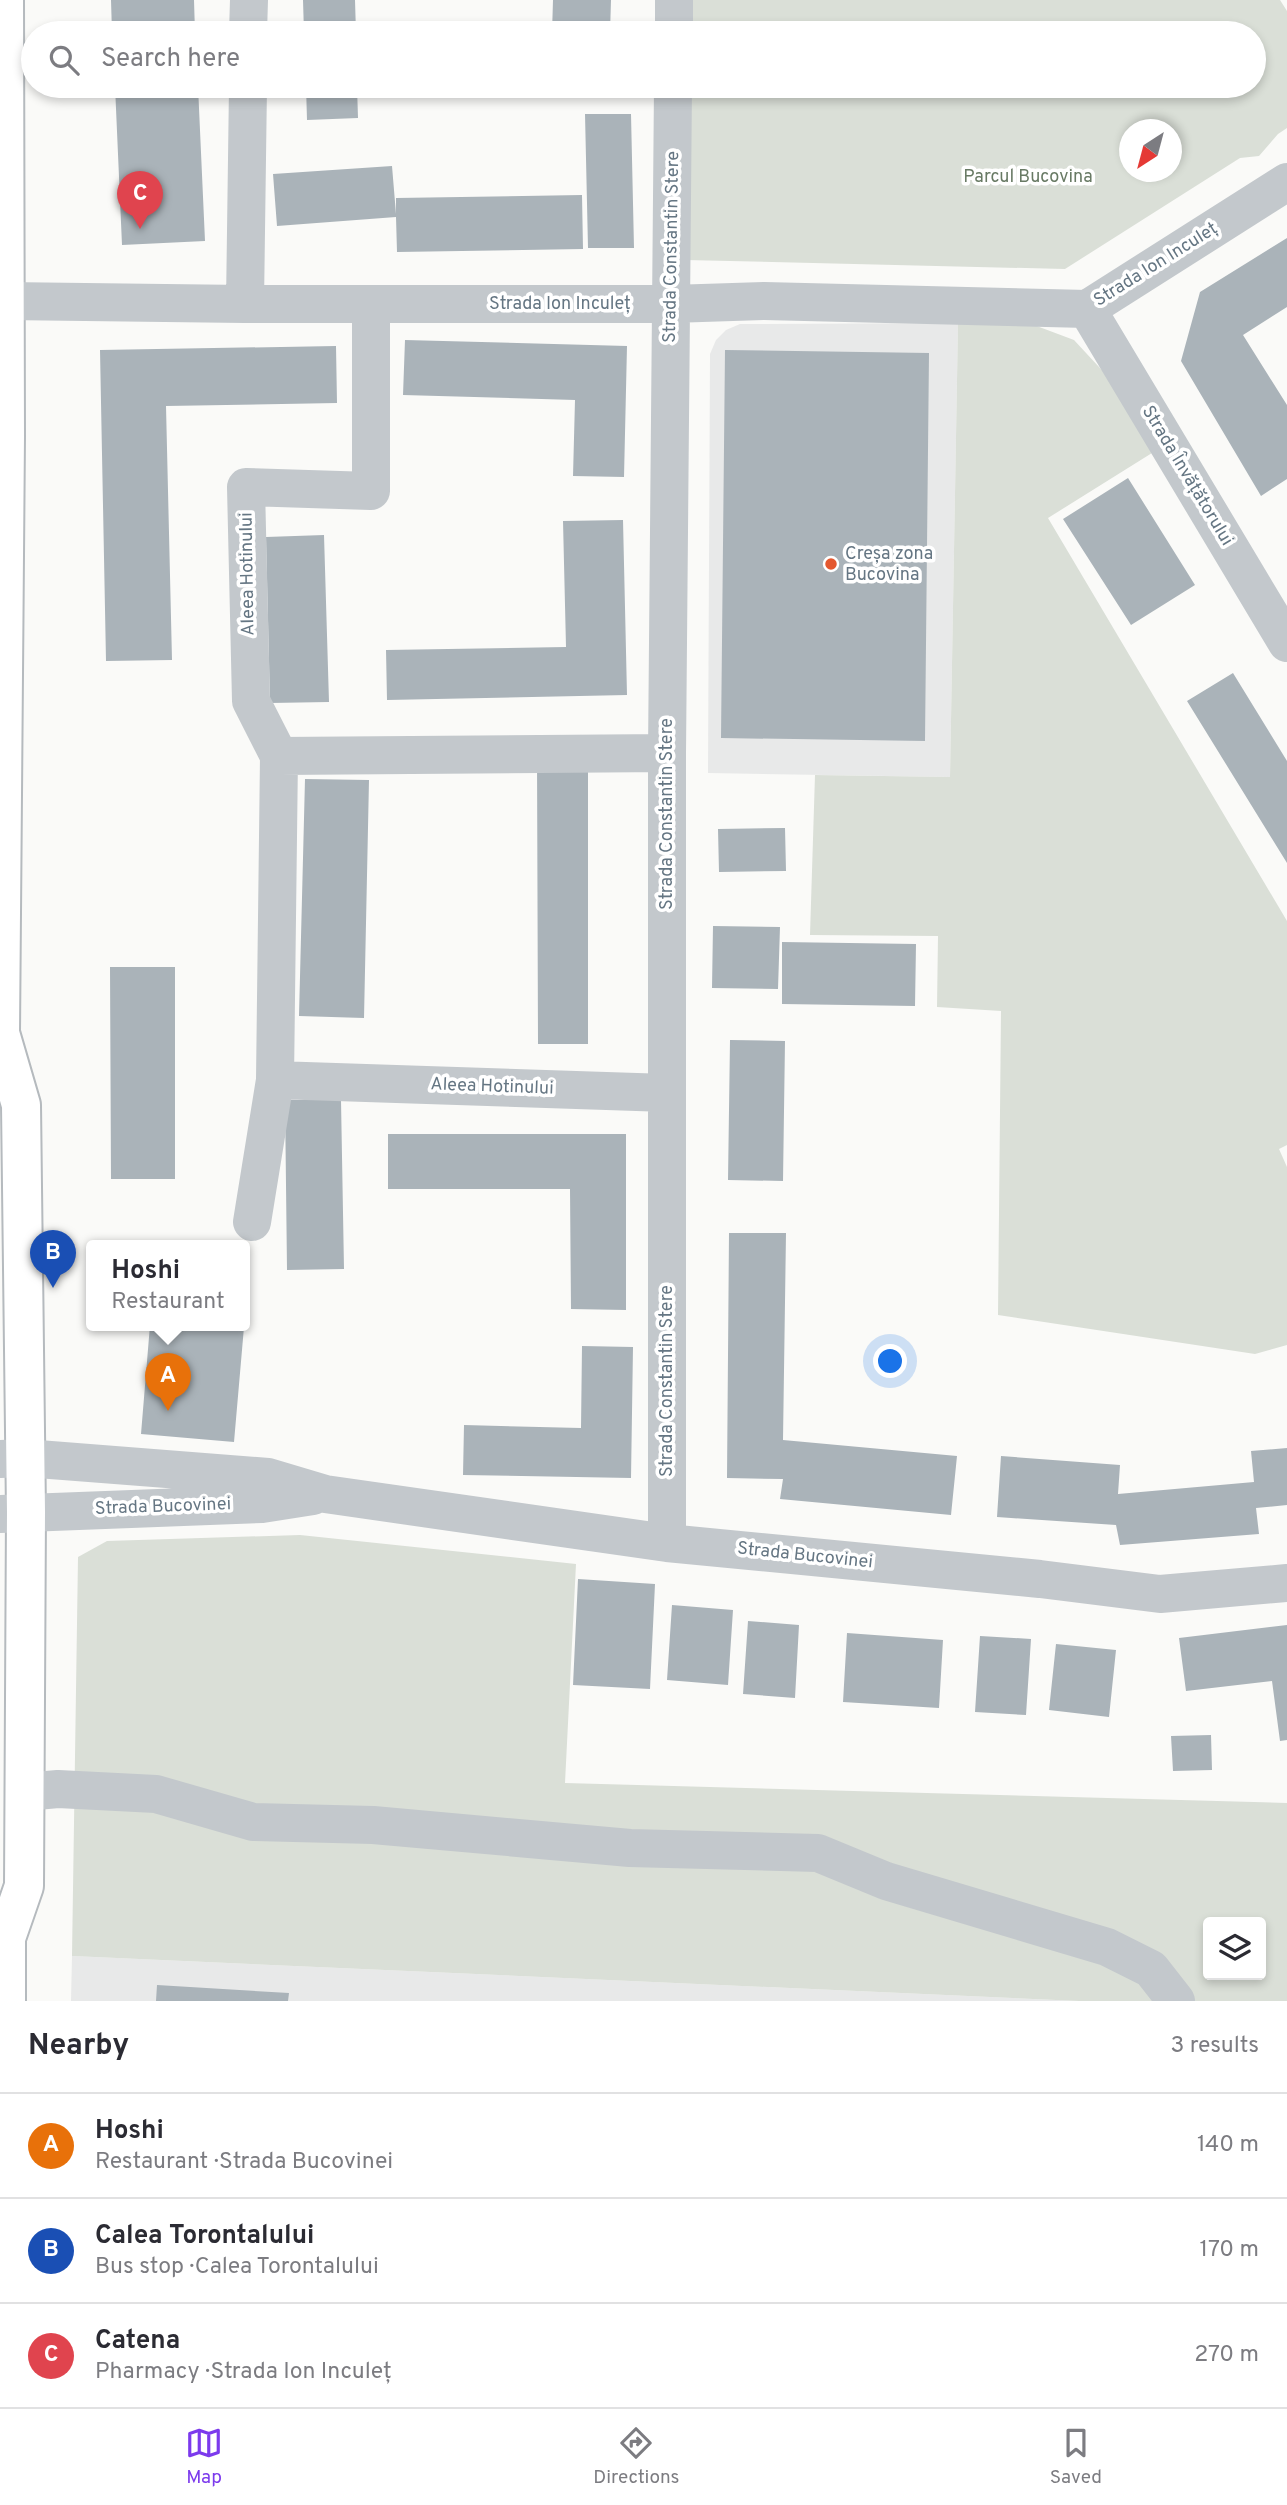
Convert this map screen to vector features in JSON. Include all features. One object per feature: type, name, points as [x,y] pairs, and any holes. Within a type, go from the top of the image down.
[{"type":"main road","points":[[4,0],[5,301],[0,1033],[20,1105],[13,1513],[24,1792],[24,1886],[3,1932],[6,2001]]},
{"type":"street","points":[[248,0],[248,21]]},
{"type":"street","points":[[674,0],[674,21]]},
{"type":"street","points":[[245,304],[248,98]]},
{"type":"street","name":"Strada Constantin Stere","points":[[667,1543],[667,752],[673,98]]},
{"type":"street","name":"Strada Ion Inculeț","points":[[5,301],[245,304],[671,304],[764,301],[1087,309],[1287,182]]},
{"type":"street","name":"Aleea Hotinului","points":[[252,1222],[275,1080],[279,756],[251,701],[246,487],[371,491],[371,304]]},
{"type":"street","name":"Strada Învățătorului","points":[[1087,309],[1287,643]]},
{"type":"street","points":[[279,756],[667,752]]},
{"type":"street","name":"Aleea Hotinului","points":[[275,1080],[667,1093]]},
{"type":"street","name":"Strada Bucovinei","points":[[13,1459],[268,1477],[325,1494],[667,1543],[1040,1579],[1160,1594],[1287,1583]]},
{"type":"street","name":"Strada Bucovinei","points":[[13,1513],[262,1504],[325,1494]]},
{"type":"street","points":[[24,1792],[58,1789],[156,1794],[253,1822],[373,1825],[630,1848],[818,1853],[886,1881],[1107,1947],[1151,1969],[1176,2001]]},
{"type":"shaded area","name":"Creșa zona Bucovina","points":[[958,323],[950,777],[708,773],[710,354],[716,340],[726,330],[740,324]]},
{"type":"shaded area","points":[[72,1956],[1079,2001],[71,2001]]},
{"type":"green space","name":"Parcul Bucovina","points":[[691,0],[1280,0],[1287,11],[1287,128],[1278,134],[1259,156],[1240,158],[1065,269],[685,260],[689,98],[1266,98],[1266,21],[690,21]]},
{"type":"green space","points":[[1026,322],[1074,340],[1112,381],[1152,453],[1048,518],[1287,921],[1287,1145],[1279,1149],[1287,1167],[1287,1345],[1255,1354],[998,1315],[1001,1011],[937,1007],[938,936],[810,935],[815,775],[950,777],[958,323]]},
{"type":"green space","points":[[300,1535],[576,1564],[565,1783],[1287,1803],[1287,2001],[1079,2001],[72,1956],[78,1557],[107,1541]]},
{"type":"building","points":[[111,0],[194,0],[195,21],[112,21]]},
{"type":"building","points":[[303,0],[355,0],[356,21],[304,21]]},
{"type":"building","points":[[553,0],[611,0],[610,21],[552,21]]},
{"type":"building","points":[[116,98],[199,98],[205,241],[122,245]]},
{"type":"building","points":[[306,98],[357,98],[358,118],[307,120]]},
{"type":"building","points":[[585,114],[631,114],[634,248],[588,248]]},
{"type":"building","points":[[392,166],[396,214],[396,198],[582,195],[583,249],[397,252],[396,217],[277,226],[273,174]]},
{"type":"building","points":[[1287,238],[1287,307],[1243,335],[1287,405],[1287,479],[1261,496],[1181,361],[1200,292]]},
{"type":"building","points":[[405,340],[627,346],[624,477],[573,476],[575,400],[403,395]]},
{"type":"building","points":[[336,346],[337,403],[166,406],[172,660],[106,661],[100,350]]},
{"type":"building","name":"Creșa zona Bucovina","points":[[725,350],[929,353],[925,741],[721,738]]},
{"type":"building","points":[[1128,478],[1195,585],[1131,625],[1063,519]]},
{"type":"building","points":[[623,520],[627,695],[387,700],[386,650],[566,647],[563,521]]},
{"type":"building","points":[[324,535],[329,702],[270,703],[266,537]]},
{"type":"building","points":[[1233,673],[1287,761],[1287,863],[1187,701]]},
{"type":"building","points":[[537,757],[588,757],[588,1044],[538,1044]]},
{"type":"building","points":[[305,779],[369,780],[364,1018],[299,1016]]},
{"type":"building","points":[[785,828],[786,871],[719,872],[718,829]]},
{"type":"building","points":[[713,926],[780,927],[778,989],[712,988]]},
{"type":"building","points":[[782,942],[916,944],[915,1006],[782,1004]]},
{"type":"building","points":[[110,967],[175,967],[175,1179],[111,1179]]},
{"type":"building","points":[[730,1040],[785,1041],[783,1181],[728,1180]]},
{"type":"building","points":[[285,1100],[341,1100],[344,1269],[287,1270]]},
{"type":"building","points":[[388,1134],[626,1134],[626,1310],[571,1309],[570,1189],[388,1189]]},
{"type":"building","points":[[729,1233],[786,1233],[783,1440],[957,1456],[951,1515],[780,1499],[783,1479],[727,1478]]},
{"type":"building","points":[[150,1331],[244,1331],[234,1442],[141,1434]]},
{"type":"building","points":[[582,1346],[633,1347],[631,1478],[463,1475],[464,1425],[581,1428]]},
{"type":"building","points":[[1287,1448],[1287,1505],[1256,1508],[1259,1534],[1120,1545],[1116,1525],[997,1517],[1001,1456],[1120,1465],[1118,1494],[1254,1482],[1251,1451]]},
{"type":"building","points":[[578,1579],[655,1584],[650,1689],[573,1685]]},
{"type":"building","points":[[672,1605],[733,1610],[728,1685],[667,1680]]},
{"type":"building","points":[[748,1621],[799,1625],[795,1698],[743,1694]]},
{"type":"building","points":[[1287,1625],[1287,1740],[1280,1741],[1272,1681],[1186,1691],[1179,1638]]},
{"type":"building","points":[[847,1633],[943,1640],[939,1708],[843,1702]]},
{"type":"building","points":[[980,1636],[1031,1639],[1026,1715],[975,1712]]},
{"type":"building","points":[[1056,1644],[1116,1650],[1109,1717],[1049,1710]]},
{"type":"building","points":[[1211,1735],[1212,1770],[1173,1771],[1171,1736]]},
{"type":"building","points":[[157,1985],[289,1993],[288,2001],[156,2001]]},
{"type":"place","name":"Catena","points":[[140,229]]},
{"type":"place","name":"Creșa zona Bucovina","points":[[831,564]]},
{"type":"place","name":"Calea Torontalului","points":[[53,1288]]},
{"type":"place","name":"Hoshi","points":[[168,1411]]}]
